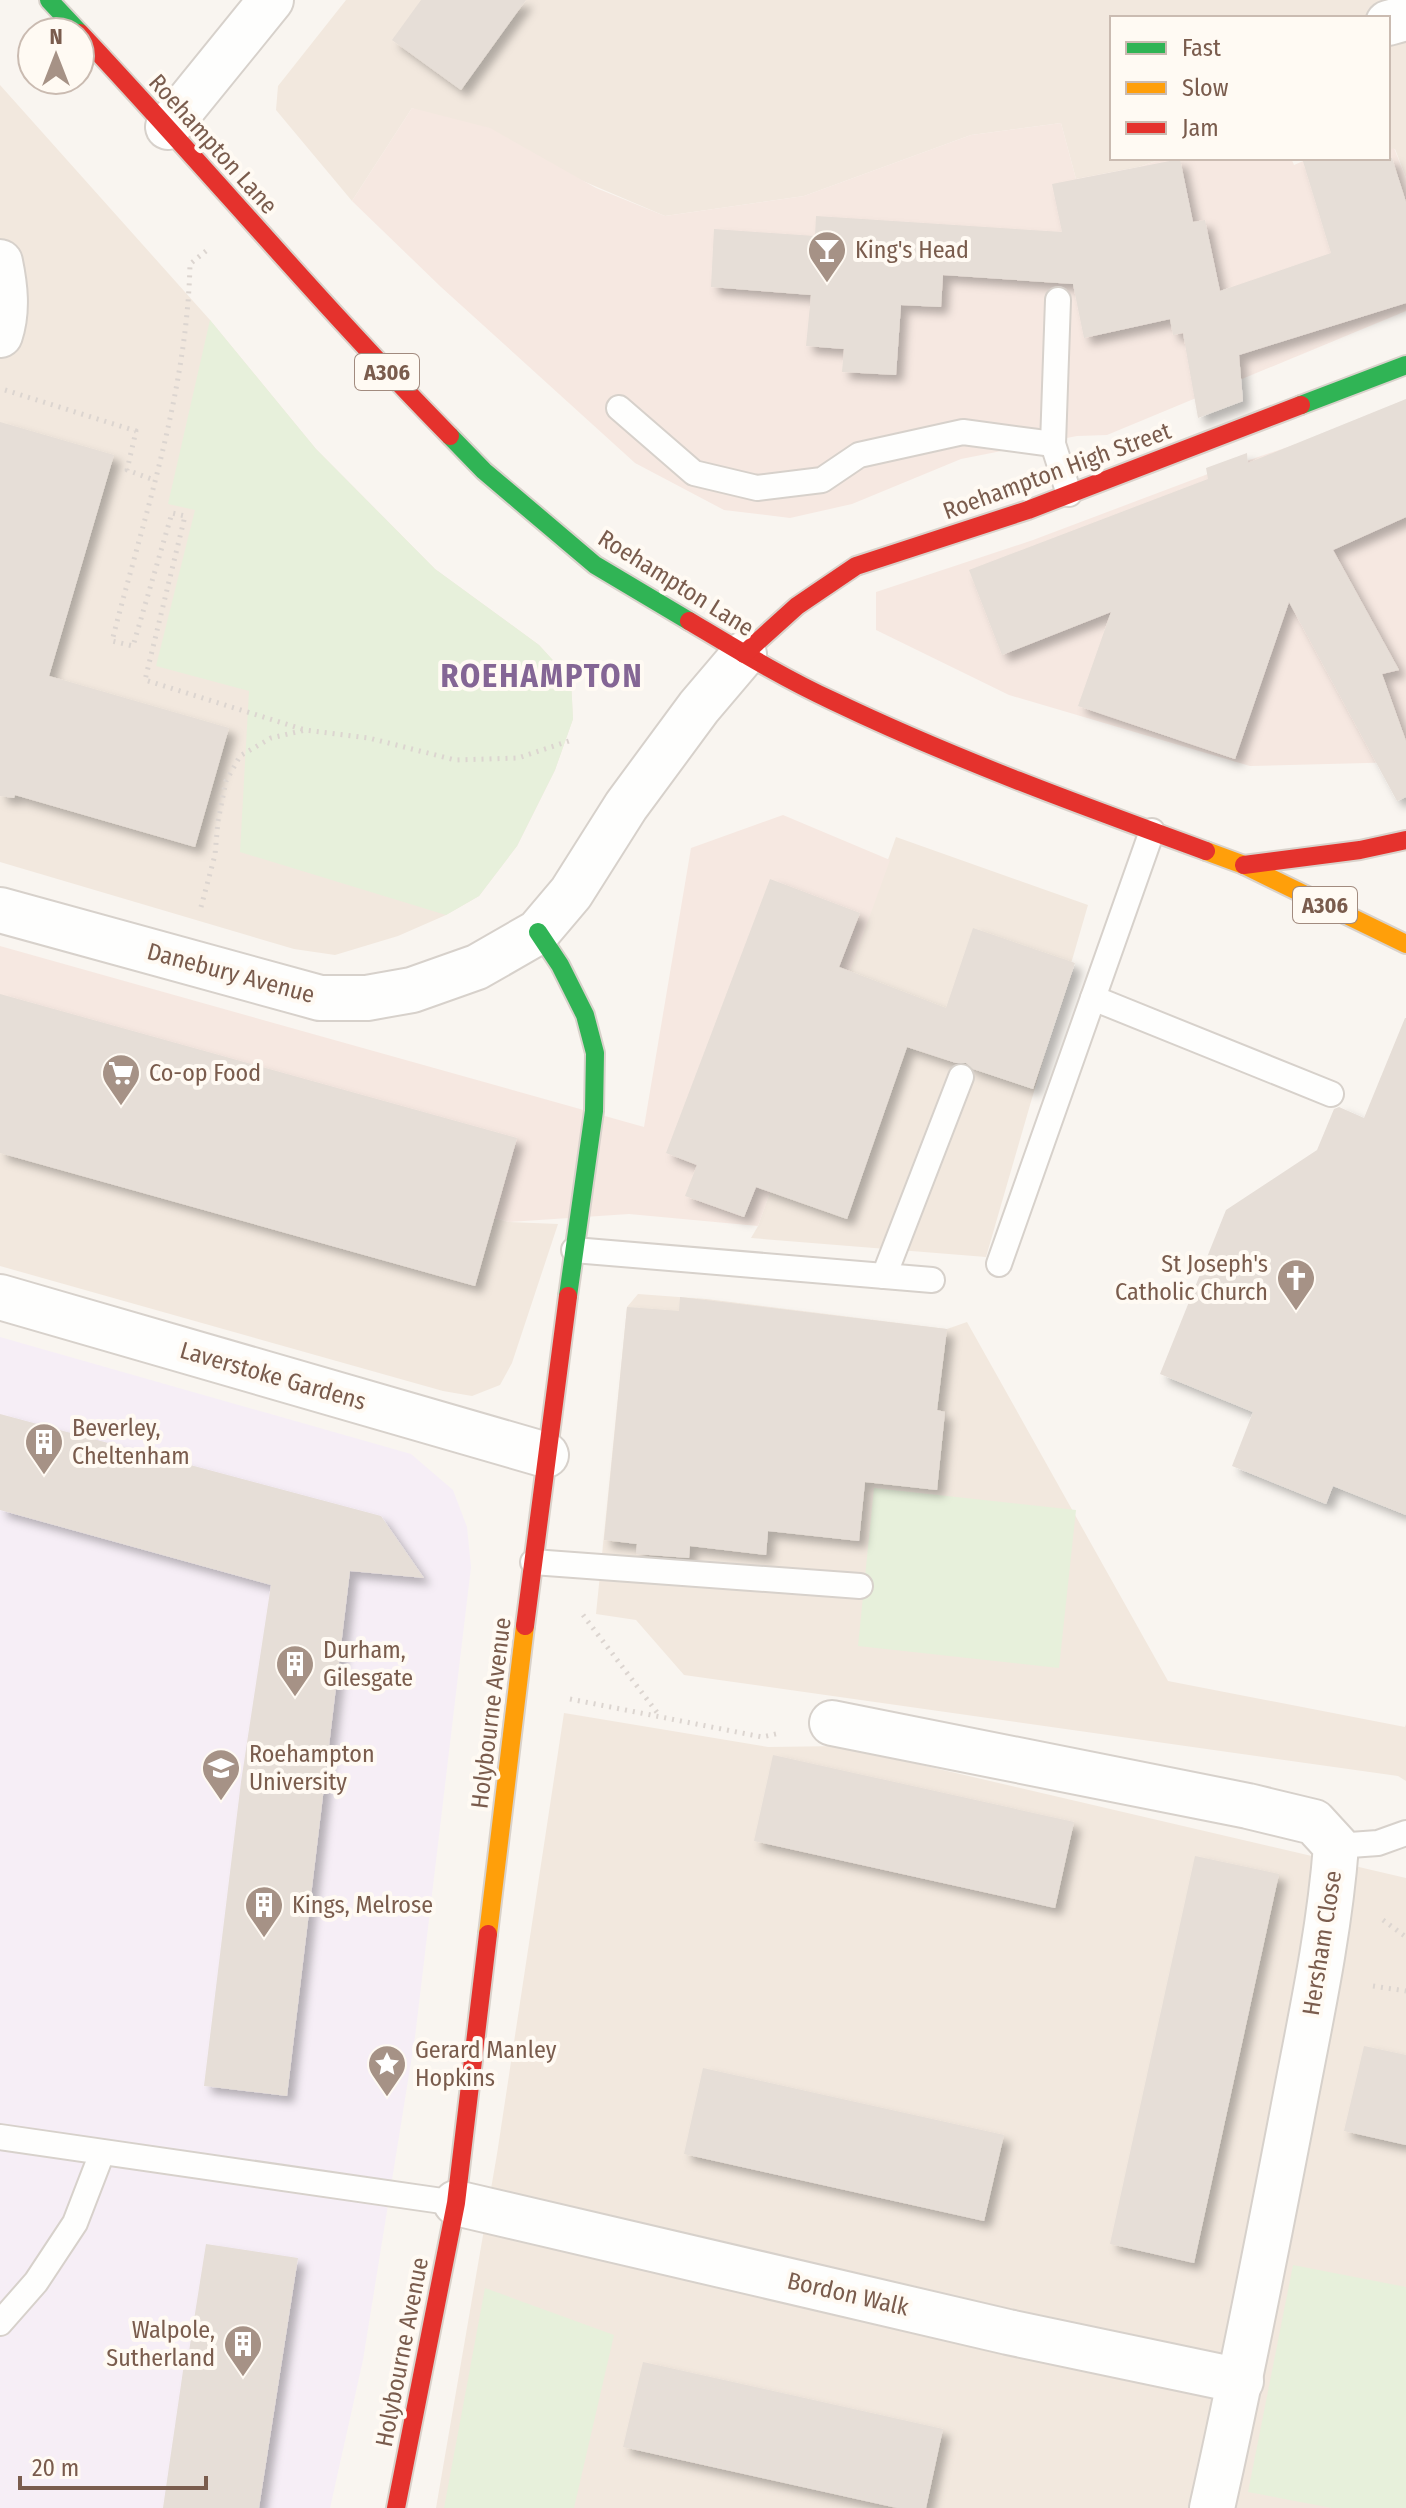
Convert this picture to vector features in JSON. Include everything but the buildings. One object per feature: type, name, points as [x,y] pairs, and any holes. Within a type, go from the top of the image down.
[{"type":"main road","name":"Roehampton Lane","points":[[49,0],[64,16]]},
{"type":"main road","name":"Roehampton Lane","points":[[96,49],[316,296],[484,471],[595,565],[744,654],[830,700],[918,740],[1078,804],[1244,865],[1406,944]]},
{"type":"main road","name":"Roehampton High Street","points":[[744,654],[784,615],[856,566],[1069,494],[1406,365]]},
{"type":"main road","points":[[1244,865],[1360,850],[1406,840]]},
{"type":"main road","name":"Holybourne Avenue","points":[[396,2508],[456,2203],[546,1455],[594,1111],[595,1053],[585,1015],[560,965],[538,932]]},
{"type":"street","points":[[168,127],[271,0]]},
{"type":"street","points":[[0,262],[5,288],[4,323],[0,335]]},
{"type":"street","name":"Danebury Avenue","points":[[0,910],[320,998],[367,998],[412,990],[477,967],[538,932],[571,893],[626,806],[699,707],[744,654]]},
{"type":"street","name":"Laverstoke Gardens","points":[[0,1297],[546,1455]]},
{"type":"street","name":"Hersham Close","points":[[832,1723],[1314,1822],[1336,1846],[1333,1884],[1315,1991],[1241,2381],[1212,2508]]},
{"type":"street","name":"Bordon Walk","points":[[456,2203],[1008,2332],[1241,2381]]},
{"type":"lane","points":[[1058,300],[1053,444],[1069,494]]},
{"type":"lane","points":[[619,408],[694,473],[757,488],[822,480],[859,455],[963,432],[1053,444]]},
{"type":"lane","points":[[999,1264],[1152,831]]},
{"type":"lane","points":[[1093,998],[1331,1094]]},
{"type":"lane","points":[[884,1276],[961,1077]]},
{"type":"lane","points":[[574,1250],[932,1280]]},
{"type":"lane","points":[[533,1562],[860,1586]]},
{"type":"lane","points":[[1336,1846],[1378,1843],[1406,1833]]},
{"type":"lane","points":[[0,2137],[456,2203]]},
{"type":"lane","points":[[0,2323],[36,2282],[75,2223],[102,2153]]},
{"type":"path","points":[[190,264],[189,308],[180,375],[112,641],[133,646],[172,513],[185,516],[145,680],[305,730],[369,738],[455,760],[518,758],[569,741]]},
{"type":"path","points":[[0,389],[136,431],[127,470],[154,480]]},
{"type":"path","points":[[215,855],[226,781],[240,756],[271,738],[305,730]]},
{"type":"path","points":[[529,1595],[576,1607],[659,1716]]},
{"type":"path","points":[[518,1689],[762,1737],[832,1723]]},
{"type":"shaded area","points":[[346,0],[1406,0],[1406,178],[1395,149],[1390,150],[1390,16],[1110,16],[1110,160],[1158,160],[1139,167],[1076,179],[1061,123],[971,135],[804,196],[665,216],[412,108],[352,201],[276,110],[278,86]]},
{"type":"shaded area","points":[[0,85],[210,320],[316,449],[435,569],[539,645],[571,680],[573,719],[555,770],[517,846],[479,896],[446,915],[398,936],[335,955],[294,949],[0,862]]},
{"type":"shaded area","points":[[412,108],[490,128],[596,188],[665,216],[804,196],[971,135],[1061,123],[1076,179],[1139,167],[1158,160],[1292,160],[1294,165],[1305,160],[1390,160],[1390,150],[1394,148],[1406,178],[1406,311],[1107,435],[1077,436],[961,459],[852,504],[790,518],[724,510],[635,463],[441,287],[352,201]]},
{"type":"shaded area","points":[[1406,407],[1406,762],[1250,766],[1009,695],[876,630],[876,592],[1033,540],[1208,474]]},
{"type":"shaded area","points":[[783,815],[890,860],[758,1226],[629,1214],[509,1222],[0,1080],[0,946],[644,1127],[691,848]]},
{"type":"shaded area","points":[[896,837],[1088,905],[986,1257],[751,1238],[758,1226]]},
{"type":"shaded area","points":[[0,1080],[509,1222],[558,1224],[512,1363],[500,1385],[472,1396],[443,1391],[0,1266]]},
{"type":"shaded area","points":[[638,1294],[706,1299],[947,1329],[967,1322],[1168,1681],[1405,1727],[1406,1724],[1406,1781],[1398,1776],[684,1675],[636,1620],[596,1614],[627,1307]]},
{"type":"shaded area","name":"Roehampton University","points":[[0,1337],[411,1454],[453,1490],[467,1527],[471,1567],[415,2037],[363,2360],[330,2508],[0,2508]]},
{"type":"shaded area","points":[[564,1713],[768,1747],[840,1746],[1406,1878],[1406,2508],[436,2508],[497,2154]]},
{"type":"green space","points":[[210,320],[316,449],[435,569],[539,645],[571,680],[573,719],[555,770],[517,846],[479,896],[446,915],[240,852],[249,691],[156,666],[195,510],[168,504]]},
{"type":"green space","points":[[874,1488],[1076,1510],[1059,1668],[858,1646]]},
{"type":"green space","points":[[1293,2265],[1406,2287],[1406,2508],[1332,2508],[1248,2492]]},
{"type":"green space","points":[[485,2288],[614,2335],[574,2508],[444,2508]]},
{"type":"traffic: fast","points":[[49,0],[64,16]]},
{"type":"traffic: fast","points":[[1301,405],[1406,365]]},
{"type":"traffic: fast","points":[[450,436],[484,471],[595,565],[689,621]]},
{"type":"traffic: fast","points":[[538,932],[560,965],[585,1015],[595,1053],[594,1111],[568,1296]]},
{"type":"traffic: slow","points":[[1206,851],[1244,865],[1406,944]]},
{"type":"traffic: slow","points":[[488,1934],[525,1626]]},
{"type":"traffic: jam","points":[[96,50],[450,436]]},
{"type":"traffic: jam","points":[[744,654],[797,606],[856,566],[1028,510],[1301,405]]},
{"type":"traffic: jam","points":[[689,621],[796,683],[879,722],[1018,780],[1206,851]]},
{"type":"traffic: jam","points":[[1244,865],[1360,850],[1406,840]]},
{"type":"traffic: jam","points":[[525,1626],[568,1296]]},
{"type":"traffic: jam","points":[[396,2508],[456,2203],[488,1934]]},
{"type":"place","name":"King's Head","points":[[827,284]]},
{"type":"place","name":"Co-op Food","points":[[121,1107]]},
{"type":"place","name":"St Joseph's Catholic Church","points":[[1296,1312]]},
{"type":"place","name":"Beverley, Cheltenham","points":[[44,1476]]},
{"type":"place","name":"Durham, Gilesgate","points":[[295,1698]]},
{"type":"place","name":"Roehampton University","points":[[221,1802]]},
{"type":"place","name":"Kings, Melrose","points":[[264,1939]]},
{"type":"place","name":"Gerard Manley Hopkins","points":[[387,2098]]},
{"type":"place","name":"Walpole, Sutherland","points":[[243,2378]]},
{"type":"district","name":"ROEHAMPTON","points":[[542,676]]}]
